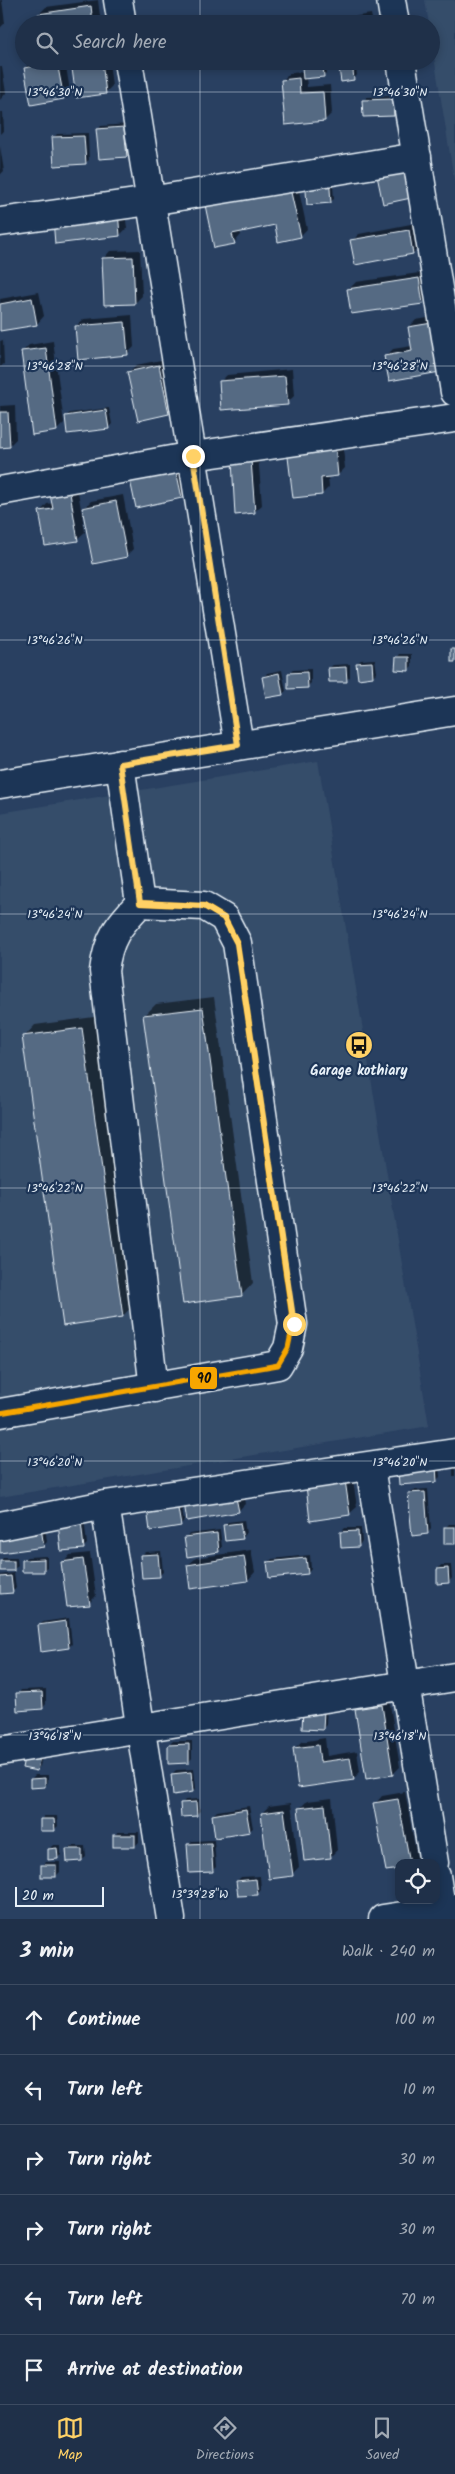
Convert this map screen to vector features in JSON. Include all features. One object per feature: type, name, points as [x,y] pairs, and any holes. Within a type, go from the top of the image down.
[{"type":"street","points":[[118,0],[120,15]]},
{"type":"street","points":[[391,0],[394,15]]},
{"type":"street","points":[[129,70],[238,745]]},
{"type":"street","points":[[402,70],[455,392]]},
{"type":"street","points":[[0,222],[150,201],[417,157]]},
{"type":"street","points":[[0,491],[193,456],[455,418]]},
{"type":"street","points":[[0,784],[455,710]]},
{"type":"street","points":[[120,764],[140,903]]},
{"type":"street","points":[[140,903],[118,927],[107,948],[104,970],[154,1388]]},
{"type":"street","points":[[0,1413],[154,1388],[278,1365],[288,1348],[294,1324],[237,943],[224,918],[204,906],[140,903]]},
{"type":"street","points":[[0,1526],[105,1505],[370,1468],[455,1454]]},
{"type":"street","points":[[370,1468],[433,1859]]},
{"type":"street","points":[[105,1505],[171,1919]]},
{"type":"street","points":[[0,1751],[455,1677]]},
{"type":"street","points":[[383,1919],[447,1912],[440,1889]]},
{"type":"shaded area","points":[[425,0],[455,0],[455,185],[436,70],[440,70],[440,15],[428,15]]},
{"type":"shaded area","points":[[318,761],[429,1426],[0,1497],[0,813]]},
{"type":"building","points":[[91,6],[92,15],[38,15]]},
{"type":"building","points":[[24,70],[59,70],[64,99],[31,105]]},
{"type":"building","points":[[72,70],[103,70],[106,94],[76,98]]},
{"type":"building","points":[[302,70],[323,70],[324,77],[303,79]]},
{"type":"building","points":[[339,70],[353,70],[354,80],[341,82]]},
{"type":"building","points":[[299,78],[300,93],[323,92],[325,121],[285,125],[281,80]]},
{"type":"building","points":[[393,99],[394,116],[363,117],[362,100]]},
{"type":"building","points":[[124,127],[127,157],[99,159],[96,129]]},
{"type":"building","points":[[84,136],[86,164],[54,166],[52,137]]},
{"type":"building","points":[[404,165],[411,198],[383,204],[376,171]]},
{"type":"building","points":[[329,175],[331,203],[307,205],[305,176]]},
{"type":"building","points":[[290,188],[301,237],[278,242],[275,225],[232,234],[235,244],[214,248],[205,205]]},
{"type":"building","points":[[118,211],[120,236],[55,244],[53,219]]},
{"type":"building","points":[[409,230],[413,254],[355,265],[350,240]]},
{"type":"building","points":[[133,257],[135,304],[104,305],[102,258]]},
{"type":"building","points":[[419,278],[423,304],[351,314],[347,289]]},
{"type":"building","points":[[32,298],[37,325],[0,331],[0,304]]},
{"type":"building","points":[[125,322],[128,355],[78,360],[75,326]]},
{"type":"building","points":[[432,323],[440,372],[389,381],[384,356],[412,351],[408,327]]},
{"type":"building","points":[[46,348],[57,431],[32,435],[21,351]]},
{"type":"building","points":[[159,365],[169,414],[138,421],[127,372]]},
{"type":"building","points":[[285,376],[288,405],[221,410],[219,381]]},
{"type":"building","points":[[106,410],[109,429],[67,434],[65,416]]},
{"type":"building","points":[[0,412],[8,412],[10,447],[0,448]]},
{"type":"building","points":[[335,444],[338,476],[321,478],[322,495],[293,498],[287,449]]},
{"type":"building","points":[[251,460],[255,513],[235,515],[232,461]]},
{"type":"building","points":[[176,470],[182,498],[136,508],[130,480]]},
{"type":"building","points":[[69,487],[78,541],[45,546],[39,511],[53,509],[49,490]]},
{"type":"building","points":[[116,501],[127,557],[93,564],[82,508]]},
{"type":"building","points":[[451,649],[455,649],[455,662],[451,662]]},
{"type":"building","points":[[396,657],[409,657],[409,671],[395,670]]},
{"type":"building","points":[[372,662],[373,677],[358,679],[356,663]]},
{"type":"building","points":[[346,667],[347,682],[329,682],[328,668]]},
{"type":"building","points":[[307,672],[308,688],[288,689],[288,673]]},
{"type":"building","points":[[279,673],[283,695],[266,698],[262,677]]},
{"type":"building","points":[[203,1008],[242,1296],[183,1304],[143,1015]]},
{"type":"building","points":[[82,1028],[123,1317],[63,1326],[22,1036]]},
{"type":"building","points":[[436,1466],[437,1482],[399,1485],[398,1469]]},
{"type":"building","points":[[345,1480],[350,1515],[310,1521],[306,1485]]},
{"type":"building","points":[[234,1488],[239,1512],[187,1521],[183,1497]]},
{"type":"building","points":[[425,1492],[428,1534],[412,1536],[408,1493]]},
{"type":"building","points":[[177,1503],[181,1526],[150,1531],[147,1508]]},
{"type":"building","points":[[81,1521],[84,1549],[61,1551],[58,1523]]},
{"type":"building","points":[[240,1523],[243,1539],[225,1541],[223,1525]]},
{"type":"building","points":[[444,1527],[455,1527],[455,1544],[444,1544]]},
{"type":"building","points":[[41,1528],[44,1547],[0,1553],[0,1533]]},
{"type":"building","points":[[358,1531],[359,1547],[341,1548],[340,1532]]},
{"type":"building","points":[[217,1533],[219,1552],[187,1557],[184,1537]]},
{"type":"building","points":[[158,1554],[160,1577],[142,1578],[140,1555]]},
{"type":"building","points":[[244,1556],[248,1581],[190,1589],[187,1565]]},
{"type":"building","points":[[306,1558],[308,1574],[269,1578],[267,1562]]},
{"type":"building","points":[[44,1559],[44,1572],[22,1572],[22,1560]]},
{"type":"building","points":[[83,1559],[90,1605],[67,1607],[61,1562]]},
{"type":"building","points":[[0,1561],[14,1561],[14,1571],[0,1571]]},
{"type":"building","points":[[448,1568],[449,1583],[437,1584],[437,1569]]},
{"type":"building","points":[[11,1576],[13,1593],[0,1594],[0,1577]]},
{"type":"building","points":[[66,1621],[69,1648],[41,1652],[38,1625]]},
{"type":"building","points":[[42,1692],[43,1709],[17,1711],[16,1693]]},
{"type":"building","points":[[382,1705],[393,1775],[366,1779],[355,1709]]},
{"type":"building","points":[[303,1709],[324,1710],[323,1730],[302,1729]]},
{"type":"building","points":[[189,1744],[189,1763],[168,1764],[168,1745]]},
{"type":"building","points":[[318,1745],[320,1762],[350,1758],[354,1780],[298,1788],[293,1748]]},
{"type":"building","points":[[25,1753],[40,1756],[37,1771],[22,1768]]},
{"type":"building","points":[[191,1772],[193,1792],[173,1795],[171,1774]]},
{"type":"building","points":[[45,1778],[45,1787],[30,1788],[30,1779]]},
{"type":"building","points":[[398,1799],[409,1859],[395,1859],[395,1870],[386,1871],[373,1803]]},
{"type":"building","points":[[196,1802],[197,1816],[181,1817],[180,1803]]},
{"type":"building","points":[[325,1805],[331,1858],[304,1861],[298,1808]]},
{"type":"building","points":[[246,1809],[250,1832],[215,1838],[212,1815]]},
{"type":"building","points":[[284,1810],[293,1876],[269,1879],[261,1813]]},
{"type":"building","points":[[40,1819],[54,1819],[55,1831],[40,1831]]},
{"type":"building","points":[[113,1835],[135,1835],[135,1847],[113,1847]]},
{"type":"building","points":[[211,1843],[213,1872],[189,1873],[187,1844]]},
{"type":"building","points":[[57,1848],[58,1859],[48,1860],[48,1849]]},
{"type":"building","points":[[66,1849],[82,1849],[82,1861],[67,1862]]},
{"type":"building","points":[[41,1865],[56,1865],[56,1877],[41,1877]]},
{"type":"building","points":[[256,1879],[258,1895],[238,1896],[236,1881]]},
{"type":"transit line","name":"90","points":[[0,1413],[278,1365],[288,1348],[293,1324],[237,943],[224,918],[204,906],[140,903]]},
{"type":"place","name":"Garage kothiary","points":[[359,1045]]},
{"type":"route","points":[[193,456],[238,745],[120,764],[140,903],[204,906],[224,918],[237,943],[294,1324]]}]
